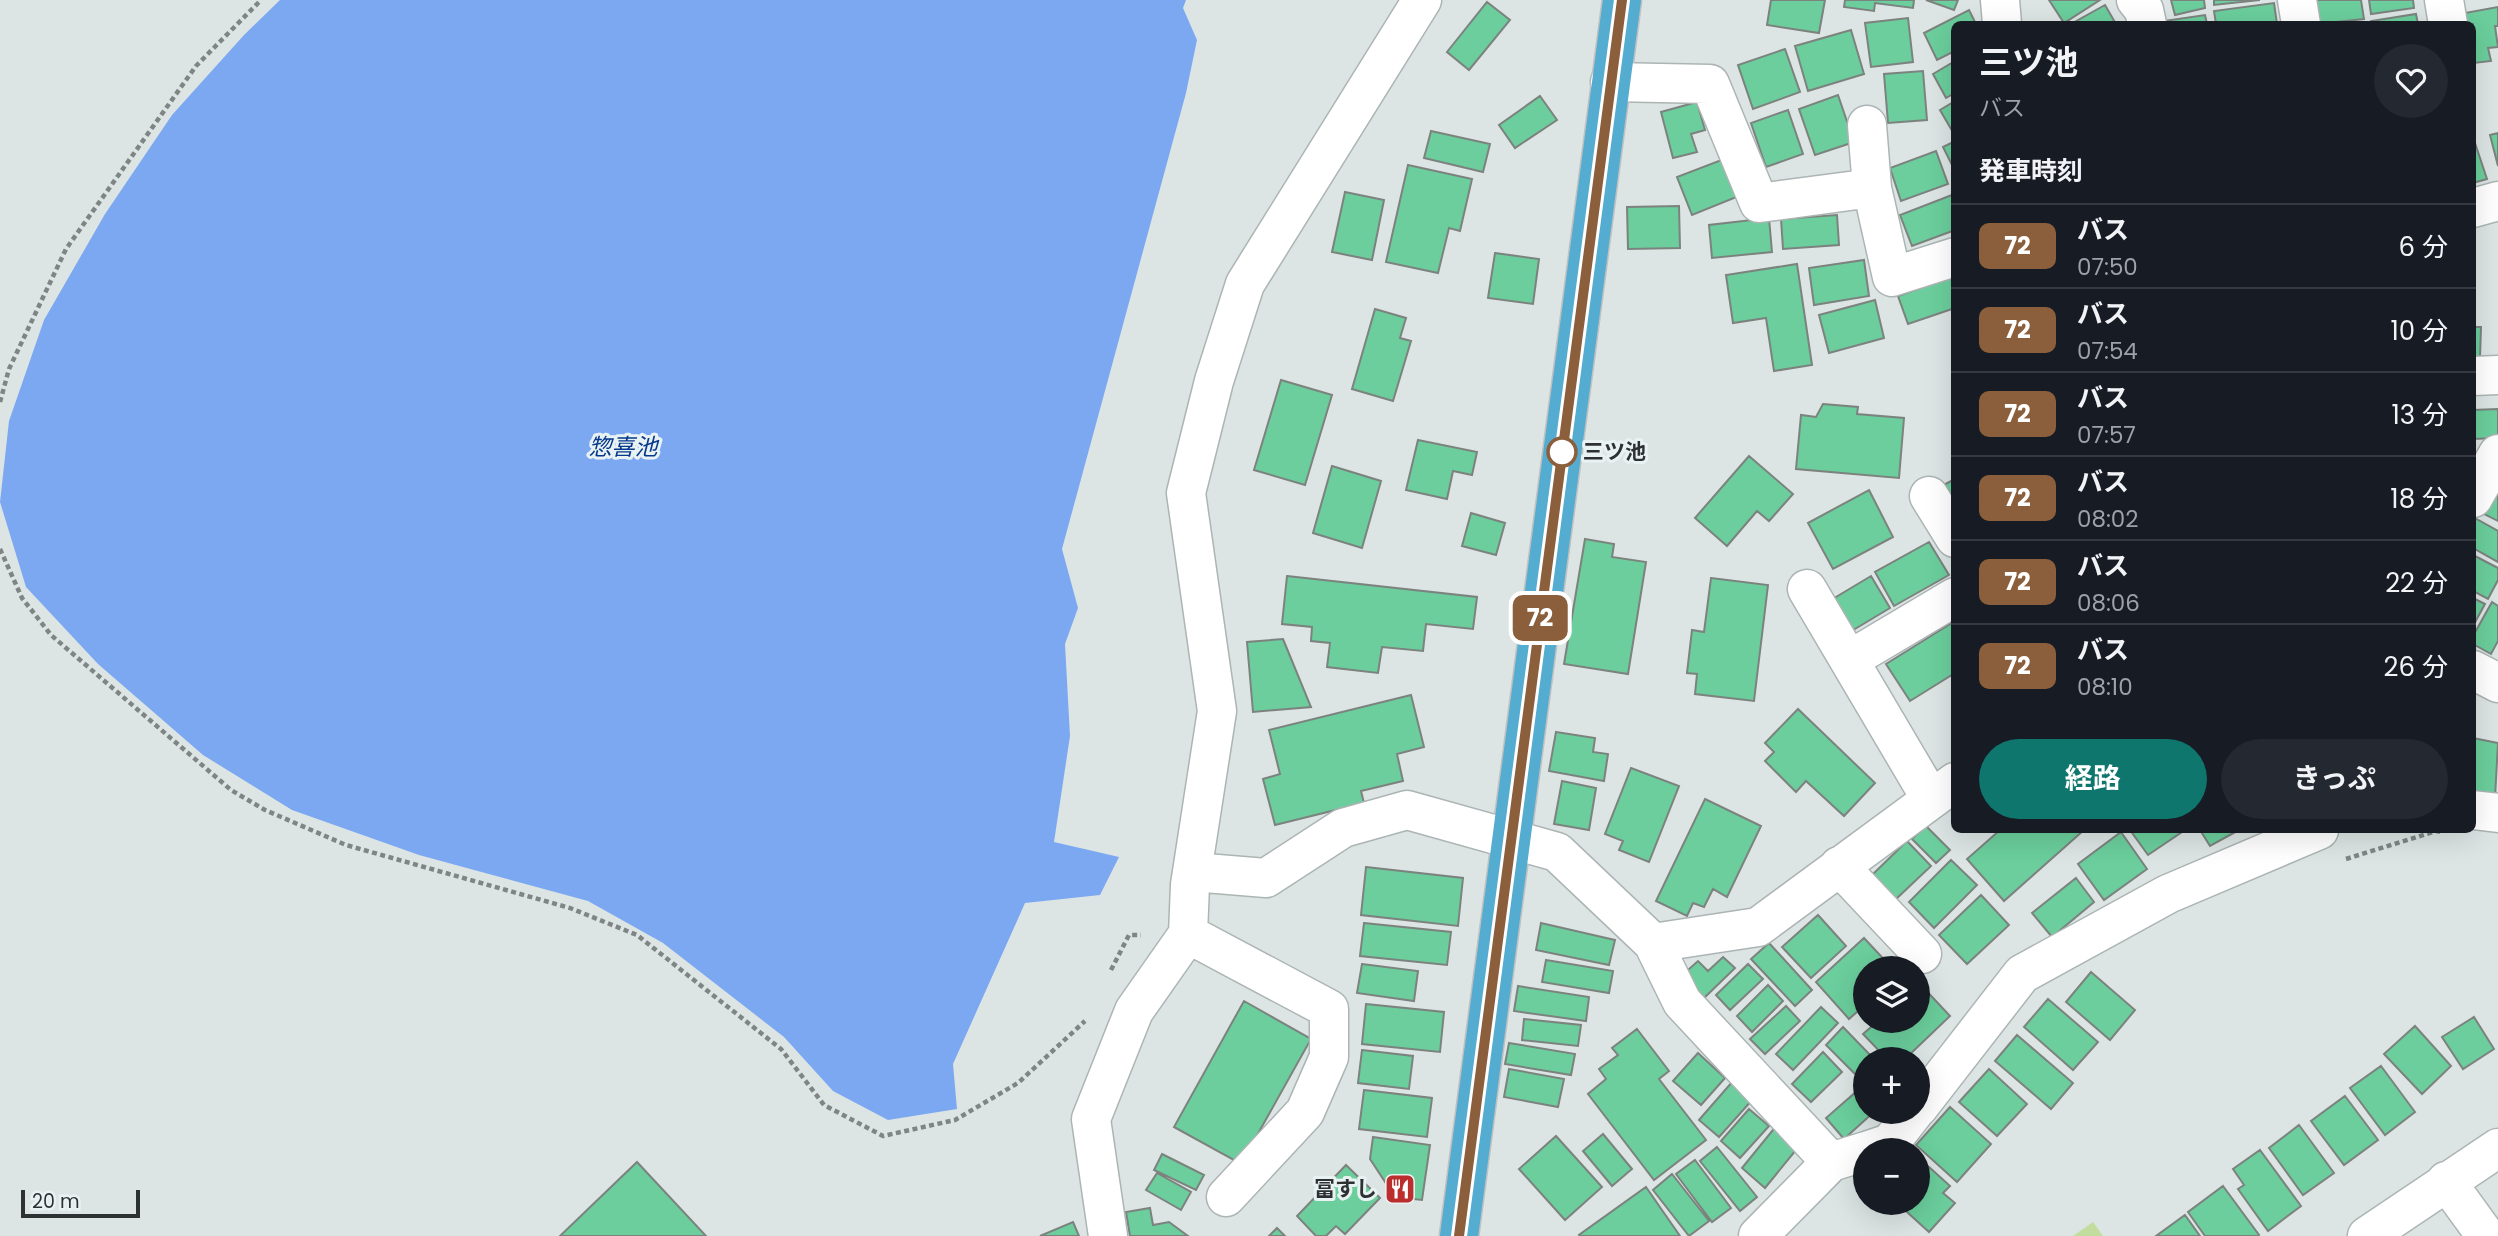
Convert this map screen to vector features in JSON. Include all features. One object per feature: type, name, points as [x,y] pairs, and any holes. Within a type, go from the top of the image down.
[{"type":"highway","points":[[1459,1236],[1622,0]]},
{"type":"street","points":[[1108,1236],[1091,1119],[1134,1011],[1188,934],[1193,872],[1217,711],[1186,493],[1211,393],[1245,284],[1422,0]]},
{"type":"street","points":[[2000,0],[2002,21]]},
{"type":"street","points":[[2136,0],[2144,10],[2146,21]]},
{"type":"street","points":[[2297,0],[2300,21]]},
{"type":"street","points":[[2444,0],[2448,21]]},
{"type":"street","points":[[1610,82],[1710,84],[1759,204],[1872,188]]},
{"type":"street","points":[[1867,125],[1872,188],[1892,277],[1951,258]]},
{"type":"street","points":[[2476,376],[2498,375]]},
{"type":"street","points":[[2476,493],[2498,454]]},
{"type":"street","points":[[1929,496],[1951,532]]},
{"type":"street","points":[[1653,943],[1758,927],[1943,790],[1849,660],[1807,589]]},
{"type":"street","points":[[1849,660],[1951,599]]},
{"type":"street","points":[[2476,671],[2498,682]]},
{"type":"street","points":[[1193,872],[1266,878],[1343,828],[1407,810],[1557,852],[1653,943],[1682,1002],[1853,1152]]},
{"type":"street","points":[[2476,810],[2498,813]]},
{"type":"street","points":[[1930,1093],[2022,974],[2168,894],[2312,833]]},
{"type":"street","points":[[1839,866],[1922,954]]},
{"type":"street","points":[[1188,934],[1329,1009],[1329,1057],[1305,1112],[1226,1197]]},
{"type":"street","points":[[1895,1138],[1906,1124]]},
{"type":"street","points":[[2367,1236],[2498,1148]]},
{"type":"street","points":[[1758,1236],[1853,1156]]},
{"type":"street","points":[[2446,1181],[2486,1236]]},
{"type":"path","points":[[0,402],[9,369],[66,249],[196,66],[261,0]]},
{"type":"path","points":[[0,549],[22,597],[51,635],[231,790],[265,810],[346,845],[570,908],[637,935],[781,1049],[824,1105],[883,1136],[955,1120],[1007,1089],[1084,1023],[1089,1012]]},
{"type":"path","points":[[1107,979],[1129,935],[1188,934]]},
{"type":"green space","points":[[2093,1222],[2103,1236],[2073,1236]]},
{"type":"water","name":"惣喜池","points":[[280,0],[1186,0],[1183,8],[1197,40],[1186,93],[1062,549],[1078,608],[1065,644],[1070,736],[1054,842],[1119,857],[1100,895],[1025,903],[953,1064],[957,1109],[888,1120],[833,1091],[784,1037],[663,943],[588,901],[419,855],[292,810],[203,755],[98,664],[26,587],[0,502],[9,421],[44,320],[105,214],[172,115],[244,35]]},
{"type":"building","points":[[1771,0],[1825,0],[1819,33],[1767,25]]},
{"type":"building","points":[[1845,0],[1914,0],[1913,8],[1875,3],[1874,11],[1844,7]]},
{"type":"building","points":[[1926,0],[1958,0],[1954,10]]},
{"type":"building","points":[[2049,0],[2100,0],[2067,21],[2063,21]]},
{"type":"building","points":[[2171,0],[2204,0],[2205,8],[2175,15]]},
{"type":"building","points":[[2214,0],[2260,0],[2214,5]]},
{"type":"building","points":[[2313,0],[2361,0],[2364,19],[2316,21]]},
{"type":"building","points":[[2369,0],[2413,0],[2414,8],[2371,14]]},
{"type":"building","points":[[1487,2],[1510,20],[1469,70],[1447,52]]},
{"type":"building","points":[[2274,3],[2277,21],[2216,21],[2214,11]]},
{"type":"building","points":[[2105,5],[2114,21],[2076,21]]},
{"type":"building","points":[[2498,7],[2498,26],[2495,26],[2498,47],[2488,48],[2491,61],[2476,63],[2476,21],[2466,21],[2465,13]]},
{"type":"building","points":[[1969,10],[1974,21],[1951,21],[1951,53],[1937,60],[1924,33]]},
{"type":"building","points":[[2416,14],[2417,21],[2371,21]]},
{"type":"building","points":[[2205,15],[2206,21],[2164,21]]},
{"type":"building","points":[[1908,18],[1913,62],[1871,67],[1865,23]]},
{"type":"building","points":[[1851,30],[1864,74],[1808,91],[1795,46]]},
{"type":"building","points":[[1785,49],[1800,92],[1753,109],[1738,65]]},
{"type":"building","points":[[1951,63],[1951,95],[1946,98],[1933,74]]},
{"type":"building","points":[[1923,71],[1927,120],[1888,123],[1884,74]]},
{"type":"building","points":[[1838,95],[1854,142],[1815,155],[1799,109]]},
{"type":"building","points":[[1540,96],[1557,120],[1515,148],[1499,125]]},
{"type":"building","points":[[1697,102],[1705,130],[1691,134],[1697,152],[1673,158],[1661,112]]},
{"type":"building","points":[[1951,103],[1951,129],[1940,110]]},
{"type":"building","points":[[1788,110],[1803,154],[1766,167],[1751,123]]},
{"type":"building","points":[[1431,131],[1490,144],[1483,172],[1424,158]]},
{"type":"building","points":[[2498,133],[2498,166],[2490,135]]},
{"type":"building","points":[[1951,143],[1951,163],[1943,147]]},
{"type":"building","points":[[2476,146],[2487,179],[2476,182]]},
{"type":"building","points":[[1936,151],[1948,184],[1901,201],[1890,168]]},
{"type":"building","points":[[1724,159],[1739,196],[1692,215],[1677,177]]},
{"type":"building","points":[[1408,165],[1472,179],[1460,231],[1449,228],[1438,273],[1386,262]]},
{"type":"building","points":[[1345,192],[1384,200],[1372,260],[1332,252]]},
{"type":"building","points":[[1951,195],[1951,231],[1912,246],[1900,215]]},
{"type":"building","points":[[1679,206],[1680,248],[1628,249],[1627,207]]},
{"type":"building","points":[[1837,215],[1839,245],[1783,249],[1781,219]]},
{"type":"building","points":[[1769,218],[1772,252],[1712,258],[1709,225]]},
{"type":"building","points":[[1495,253],[1539,259],[1533,304],[1488,298]]},
{"type":"building","points":[[1864,260],[1869,296],[1814,305],[1809,268]]},
{"type":"building","points":[[1797,264],[1812,365],[1774,371],[1766,318],[1733,323],[1726,275]]},
{"type":"building","points":[[1951,277],[1951,309],[1908,324],[1898,296]]},
{"type":"building","points":[[1875,300],[1884,338],[1829,353],[1819,315]]},
{"type":"building","points":[[1375,309],[1406,318],[1400,338],[1411,341],[1393,401],[1352,389]]},
{"type":"building","points":[[2476,327],[2481,327],[2480,358],[2476,358]]},
{"type":"building","points":[[1281,380],[1332,395],[1305,485],[1254,470]]},
{"type":"building","points":[[1823,404],[1858,407],[1857,414],[1904,418],[1899,478],[1796,469],[1801,415],[1816,417]]},
{"type":"building","points":[[2498,409],[2498,438],[2476,439],[2476,410]]},
{"type":"building","points":[[1418,440],[1477,452],[1472,475],[1453,471],[1447,499],[1406,490]]},
{"type":"building","points":[[1749,456],[1793,494],[1769,521],[1757,511],[1727,546],[1695,518]]},
{"type":"building","points":[[1332,466],[1381,481],[1362,548],[1313,533]]},
{"type":"building","points":[[1951,481],[1951,500],[1936,489]]},
{"type":"building","points":[[2498,489],[2498,521],[2478,511]]},
{"type":"building","points":[[1869,490],[1893,537],[1833,569],[1808,523]]},
{"type":"building","points":[[1471,513],[1505,523],[1496,555],[1462,546]]},
{"type":"building","points":[[2476,519],[2498,531],[2498,562],[2476,550]]},
{"type":"building","points":[[1585,539],[1614,544],[1612,557],[1646,562],[1628,674],[1564,664]]},
{"type":"building","points":[[1929,542],[1949,575],[1894,606],[1875,572]]},
{"type":"building","points":[[2476,557],[2498,568],[2498,580],[2488,599],[2476,593]]},
{"type":"building","points":[[1287,576],[1477,597],[1473,629],[1426,624],[1423,651],[1382,647],[1378,673],[1327,667],[1330,643],[1311,641],[1312,627],[1282,624]]},
{"type":"building","points":[[1871,576],[1890,608],[1845,635],[1826,603]]},
{"type":"building","points":[[1711,578],[1768,585],[1754,701],[1695,694],[1697,674],[1687,673],[1692,630],[1704,632]]},
{"type":"building","points":[[2476,600],[2485,604],[2476,620]]},
{"type":"building","points":[[2492,602],[2498,606],[2498,641],[2491,654],[2476,646],[2476,631]]},
{"type":"building","points":[[1951,623],[1951,675],[1910,701],[1886,664]]},
{"type":"building","points":[[1283,639],[1311,707],[1253,712],[1247,642]]},
{"type":"building","points":[[1411,695],[1424,747],[1397,754],[1403,781],[1361,791],[1364,803],[1275,825],[1263,779],[1280,774],[1269,730]]},
{"type":"building","points":[[1798,709],[1875,783],[1844,816],[1806,781],[1796,792],[1765,761],[1774,752],[1765,743]]},
{"type":"building","points":[[1556,732],[1595,738],[1593,752],[1608,754],[1604,781],[1549,771]]},
{"type":"building","points":[[2476,739],[2498,743],[2495,798],[2476,795]]},
{"type":"building","points":[[1631,768],[1679,786],[1649,862],[1619,850],[1623,841],[1605,834]]},
{"type":"building","points":[[1562,781],[1596,788],[1589,830],[1554,824]]},
{"type":"building","points":[[1705,799],[1761,826],[1727,897],[1713,889],[1704,907],[1693,903],[1687,916],[1656,901]]},
{"type":"building","points":[[1926,826],[1950,850],[1936,863],[1912,839]]},
{"type":"building","points":[[1997,833],[2081,833],[2004,901],[1967,859]]},
{"type":"building","points":[[2122,833],[2147,869],[2104,900],[2078,864]]},
{"type":"building","points":[[2132,833],[2181,833],[2148,855]]},
{"type":"building","points":[[2202,833],[2234,833],[2210,846]]},
{"type":"building","points":[[1907,841],[1931,866],[1895,900],[1871,876]]},
{"type":"building","points":[[1951,860],[1977,885],[1934,928],[1909,902]]},
{"type":"building","points":[[1366,867],[1463,878],[1458,926],[1361,915]]},
{"type":"building","points":[[2076,878],[2094,902],[2052,937],[2032,913]]},
{"type":"building","points":[[1981,895],[2009,925],[1967,964],[1939,935]]},
{"type":"building","points":[[1818,915],[1846,946],[1811,978],[1782,947]]},
{"type":"building","points":[[1364,923],[1451,932],[1447,965],[1360,956]]},
{"type":"building","points":[[1541,923],[1615,940],[1609,965],[1536,950]]},
{"type":"building","points":[[1864,938],[1881,956],[1853,956],[1853,1015],[1849,1019],[1816,982]]},
{"type":"building","points":[[1769,943],[1812,990],[1795,1006],[1751,959]]},
{"type":"building","points":[[1723,957],[1735,968],[1702,1000],[1680,977],[1698,961],[1708,971]]},
{"type":"building","points":[[1546,960],[1613,971],[1609,993],[1542,982]]},
{"type":"building","points":[[1362,964],[1418,971],[1414,1001],[1357,993]]},
{"type":"building","points":[[1748,964],[1763,979],[1730,1010],[1716,995]]},
{"type":"building","points":[[2091,972],[2135,1010],[2110,1040],[2066,1002]]},
{"type":"building","points":[[1768,985],[1783,1001],[1752,1032],[1737,1016]]},
{"type":"building","points":[[1518,986],[1589,997],[1586,1021],[1514,1011]]},
{"type":"building","points":[[1930,995],[1950,1016],[1918,1047],[1875,1047],[1863,1034],[1930,1033]]},
{"type":"building","points":[[2048,999],[2098,1042],[2073,1070],[2024,1027]]},
{"type":"building","points":[[1244,1001],[1311,1039],[1241,1164],[1174,1127]]},
{"type":"building","points":[[1366,1004],[1444,1012],[1440,1052],[1362,1044]]},
{"type":"building","points":[[1786,1006],[1800,1021],[1765,1054],[1750,1039]]},
{"type":"building","points":[[1821,1007],[1838,1023],[1793,1070],[1776,1054]]},
{"type":"building","points":[[2474,1017],[2494,1049],[2463,1069],[2442,1037]]},
{"type":"building","points":[[1524,1019],[1581,1025],[1578,1046],[1522,1040]]},
{"type":"building","points":[[2415,1026],[2451,1066],[2422,1094],[2384,1054]]},
{"type":"building","points":[[1843,1027],[1862,1047],[1853,1047],[1853,1072],[1826,1045]]},
{"type":"building","points":[[1637,1029],[1669,1071],[1659,1079],[1706,1140],[1654,1180],[1588,1094],[1606,1079],[1599,1069],[1618,1055],[1612,1048]]},
{"type":"building","points":[[2017,1035],[2073,1083],[2051,1109],[1995,1061]]},
{"type":"building","points":[[1509,1043],[1575,1054],[1571,1075],[1505,1064]]},
{"type":"building","points":[[1362,1050],[1413,1056],[1409,1089],[1358,1083]]},
{"type":"building","points":[[1823,1052],[1842,1072],[1811,1102],[1792,1084]]},
{"type":"building","points":[[1698,1053],[1725,1078],[1701,1105],[1673,1081]]},
{"type":"building","points":[[2381,1066],[2415,1112],[2385,1135],[2350,1088]]},
{"type":"building","points":[[1509,1069],[1564,1079],[1558,1107],[1504,1097]]},
{"type":"building","points":[[1989,1069],[2027,1104],[1997,1136],[1959,1102]]},
{"type":"building","points":[[1733,1081],[1753,1099],[1719,1137],[1699,1120]]},
{"type":"building","points":[[1364,1090],[1432,1098],[1427,1137],[1359,1129]]},
{"type":"building","points":[[1853,1094],[1853,1124],[1861,1124],[1844,1139],[1826,1118]]},
{"type":"building","points":[[2345,1096],[2378,1140],[2344,1165],[2311,1121]]},
{"type":"building","points":[[1950,1107],[1991,1144],[1957,1182],[1930,1158],[1930,1138],[1922,1138]]},
{"type":"building","points":[[1749,1109],[1769,1126],[1740,1158],[1721,1141]]},
{"type":"building","points":[[1777,1125],[1800,1145],[1765,1188],[1742,1168]]},
{"type":"building","points":[[2299,1125],[2334,1173],[2303,1195],[2269,1148]]},
{"type":"building","points":[[1603,1134],[1632,1169],[1612,1186],[1583,1151]]},
{"type":"building","points":[[1556,1136],[1602,1187],[1565,1220],[1519,1169]]},
{"type":"building","points":[[1373,1137],[1430,1145],[1422,1200],[1395,1197],[1370,1159]]},
{"type":"building","points":[[1717,1147],[1757,1197],[1740,1211],[1700,1161]]},
{"type":"building","points":[[2260,1150],[2301,1206],[2268,1231],[2238,1189],[2244,1185],[2233,1169]]},
{"type":"building","points":[[1162,1154],[1204,1175],[1196,1190],[1154,1170]]},
{"type":"building","points":[[1695,1160],[1731,1208],[1712,1222],[1676,1174]]},
{"type":"building","points":[[637,1162],[706,1236],[560,1236]]},
{"type":"building","points":[[1346,1165],[1380,1198],[1345,1234],[1336,1226],[1326,1236],[1316,1236],[1297,1216]]},
{"type":"building","points":[[1930,1168],[1950,1186],[1943,1193],[1955,1203],[1929,1232],[1910,1215],[1930,1215]]},
{"type":"building","points":[[1157,1173],[1191,1192],[1181,1210],[1146,1190]]},
{"type":"building","points":[[1672,1174],[1709,1221],[1689,1236],[1653,1190]]},
{"type":"building","points":[[2223,1186],[2258,1236],[2205,1236],[2188,1212]]},
{"type":"building","points":[[1646,1187],[1680,1236],[1579,1235]]},
{"type":"building","points":[[1150,1208],[1153,1225],[1169,1222],[1188,1236],[1130,1236],[1126,1212]]},
{"type":"building","points":[[2185,1215],[2200,1236],[2156,1236]]},
{"type":"building","points":[[1073,1222],[1079,1236],[1040,1236]]},
{"type":"building","points":[[1277,1228],[1285,1236],[1269,1236]]},
{"type":"bus line","name":"72","points":[[1459,1236],[1622,0]]},
{"type":"place","name":"三ツ池","points":[[1562,452]]},
{"type":"place","name":"冨すし","points":[[1400,1189]]}]
